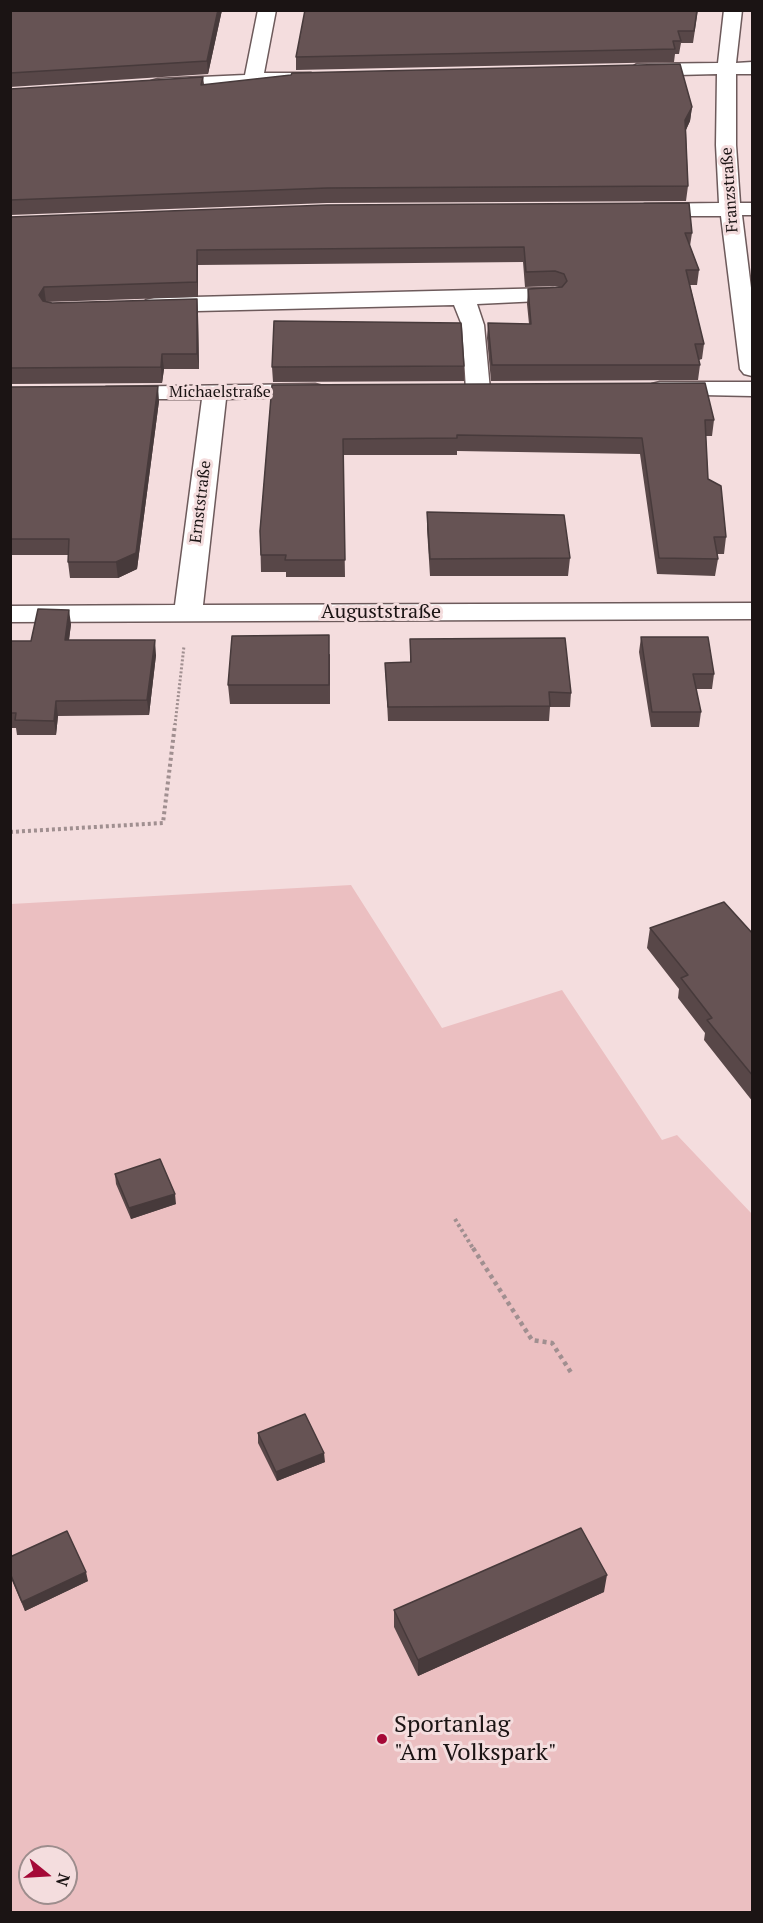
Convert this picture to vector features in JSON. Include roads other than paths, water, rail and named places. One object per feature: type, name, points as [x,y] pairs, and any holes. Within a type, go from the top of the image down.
[{"type":"street","points":[[254,79],[267,10]]},
{"type":"street","name":"Franzstraße","points":[[733,10],[725,69],[729,210],[753,369]]},
{"type":"street","points":[[618,70],[753,68]]},
{"type":"street","points":[[138,86],[323,77]]},
{"type":"street","points":[[622,210],[753,209]]},
{"type":"street","points":[[131,306],[553,294]]},
{"type":"street","points":[[463,298],[473,325],[478,390]]},
{"type":"street","points":[[633,389],[753,389]]},
{"type":"street","points":[[454,390],[502,390]]},
{"type":"street","name":"Michaelstraße","points":[[90,393],[334,391]]},
{"type":"street","name":"Ernststraße","points":[[188,613],[215,392]]},
{"type":"street","name":"Auguststraße","points":[[10,614],[753,611]]},
{"type":"place","name":"Sportanlag \"Am Volkspark\"","points":[[382,1739]]}]
